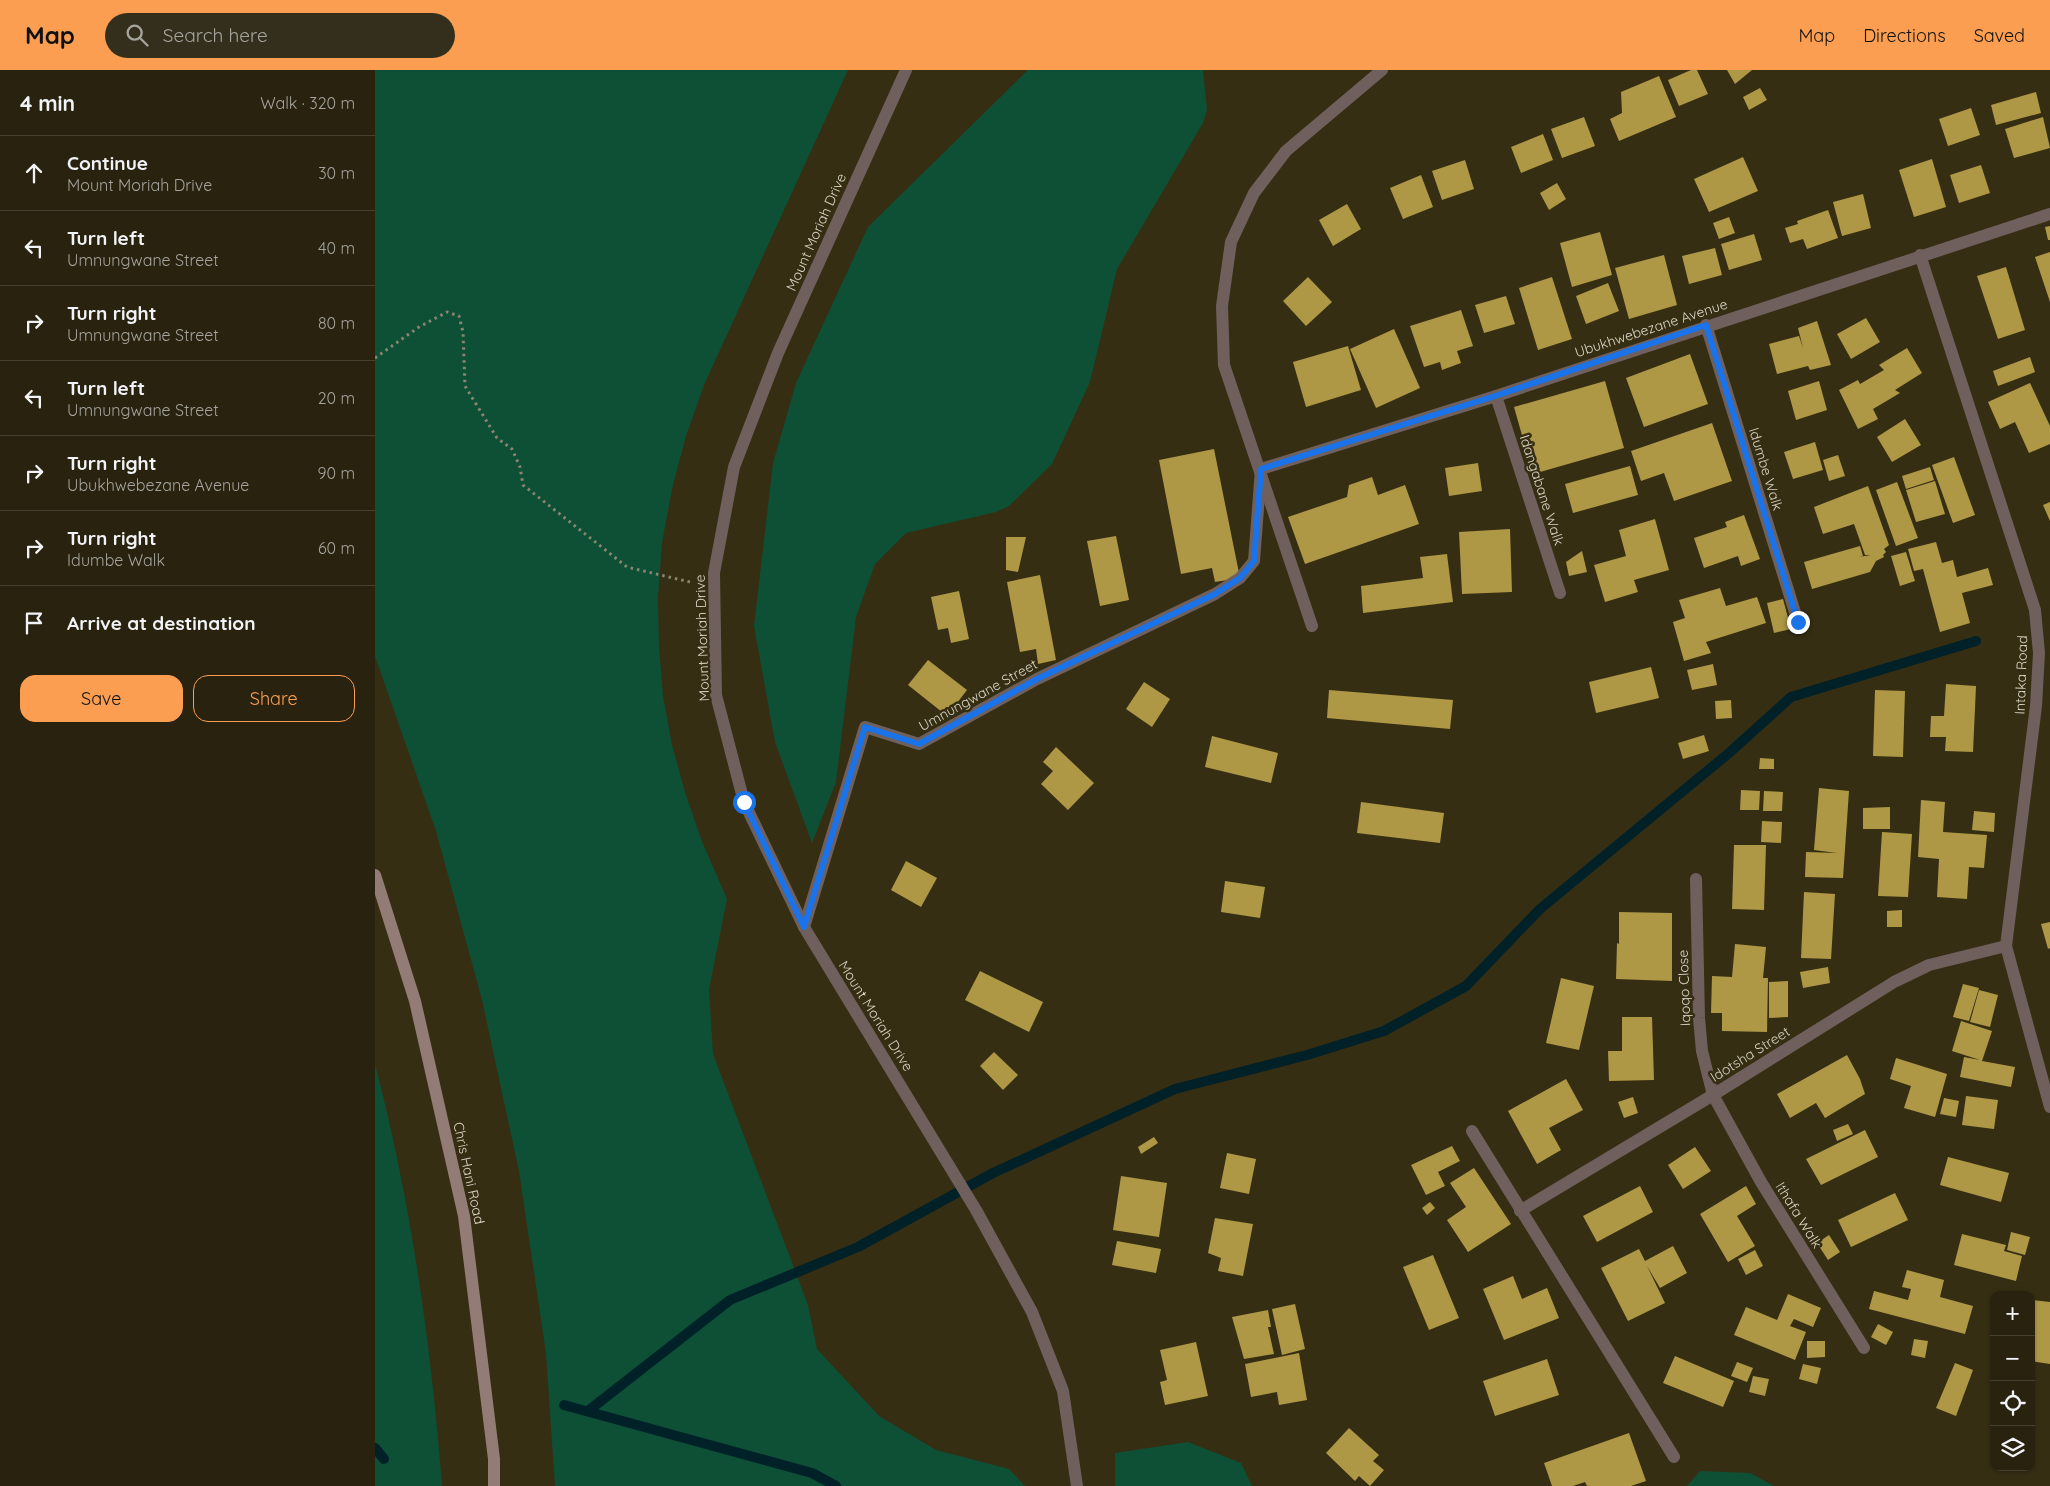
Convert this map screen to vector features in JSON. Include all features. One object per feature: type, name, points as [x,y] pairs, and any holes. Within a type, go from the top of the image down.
[{"type":"main road","name":"Chris Hani Road","points":[[375,875],[415,1002],[464,1216],[494,1459],[494,1486]]},
{"type":"street","name":"Mount Moriah Drive","points":[[906,70],[778,353],[734,467],[714,573],[716,695],[744,802],[804,927],[976,1210],[1032,1312],[1063,1391],[1077,1486]]},
{"type":"street","name":"Umnungwane Street","points":[[1312,626],[1225,365],[1222,306],[1231,242],[1254,193],[1286,150],[1382,70]]},
{"type":"street","name":"Ubukhwebezane Avenue","points":[[1261,469],[1495,396],[1706,325],[2050,214]]},
{"type":"street","name":"Intaka Road","points":[[1920,255],[2035,610],[2039,653],[2036,706],[2006,946],[2050,1106]]},
{"type":"street","name":"Idumbe Walk","points":[[1706,325],[1798,622]]},
{"type":"street","name":"Idangabane Walk","points":[[1495,396],[1560,593]]},
{"type":"street","name":"Umnungwane Street","points":[[804,927],[865,727],[919,744],[1037,679],[1215,594],[1240,578],[1254,561],[1261,469]]},
{"type":"street","name":"Iqoqo Close","points":[[1696,878],[1699,1018],[1703,1052],[1713,1095]]},
{"type":"street","name":"Idotsha Street","points":[[1520,1211],[1713,1095],[1894,982],[1929,965],[2006,946]]},
{"type":"street","name":"Ithafa Walk","points":[[1713,1095],[1761,1182],[1864,1348]]},
{"type":"street","points":[[1472,1131],[1674,1457]]},
{"type":"path","points":[[375,358],[419,327],[447,312],[459,316],[463,332],[465,386],[497,438],[512,449],[520,467],[523,485],[627,567],[715,586]]},
{"type":"green space","points":[[375,70],[848,70],[704,385],[686,436],[672,489],[662,543],[658,597],[659,647],[663,696],[672,745],[685,792],[701,839],[727,899],[709,989],[713,1054],[808,1305],[817,1349],[879,1416],[936,1450],[1009,1469],[1025,1486],[555,1486],[546,1353],[519,1171],[482,1000],[436,831],[375,656]]},
{"type":"green space","points":[[1028,70],[1203,70],[1207,110],[1203,123],[1117,269],[1090,382],[1052,464],[1009,506],[996,512],[906,533],[875,564],[856,617],[836,782],[812,843],[775,742],[754,626],[773,463],[796,383],[868,227]]},
{"type":"green space","points":[[375,1064],[399,1168],[418,1274],[432,1380],[442,1486],[375,1486]]},
{"type":"green space","points":[[1188,1442],[1241,1463],[1252,1486],[1115,1486],[1115,1453]]},
{"type":"green space","points":[[1700,1471],[1750,1473],[1774,1486],[1687,1486]]},
{"type":"building","points":[[1691,70],[1697,70],[1708,94],[1679,106],[1668,80]]},
{"type":"building","points":[[1727,70],[1752,70],[1735,84]]},
{"type":"building","points":[[1659,76],[1676,117],[1619,141],[1610,119],[1622,113],[1621,92]]},
{"type":"building","points":[[1760,88],[1767,100],[1749,110],[1743,97]]},
{"type":"building","points":[[2036,92],[2041,113],[1996,125],[1991,105]]},
{"type":"building","points":[[1971,108],[1980,135],[1948,146],[1939,119]]},
{"type":"building","points":[[1584,117],[1595,146],[1562,158],[1551,129]]},
{"type":"building","points":[[2043,117],[2050,148],[2014,158],[2005,129]]},
{"type":"building","points":[[1543,134],[1553,160],[1521,173],[1511,147]]},
{"type":"building","points":[[1743,157],[1758,191],[1709,212],[1694,179]]},
{"type":"building","points":[[1932,159],[1946,207],[1914,217],[1899,170]]},
{"type":"building","points":[[1465,160],[1474,189],[1442,200],[1432,171]]},
{"type":"building","points":[[1981,165],[1990,193],[1959,203],[1950,175]]},
{"type":"building","points":[[1421,175],[1433,207],[1403,219],[1390,188]]},
{"type":"building","points":[[1557,183],[1566,199],[1549,210],[1540,193]]},
{"type":"building","points":[[1863,194],[1871,228],[1842,236],[1833,202]]},
{"type":"building","points":[[1347,204],[1361,229],[1333,246],[1319,220]]},
{"type":"building","points":[[1828,210],[1838,238],[1807,249],[1803,239],[1790,243],[1785,228],[1798,224],[1797,221]]},
{"type":"building","points":[[1729,217],[1735,233],[1719,239],[1713,223]]},
{"type":"building","points":[[2050,226],[2050,240],[2048,240],[2045,227]]},
{"type":"building","points":[[1600,232],[1612,275],[1572,287],[1560,243]]},
{"type":"building","points":[[1754,234],[1762,260],[1729,270],[1721,244]]},
{"type":"building","points":[[1715,248],[1722,275],[1689,284],[1682,256]]},
{"type":"building","points":[[2050,252],[2050,302],[2035,257]]},
{"type":"building","points":[[1664,255],[1677,305],[1629,319],[1615,268]]},
{"type":"building","points":[[2006,267],[2025,330],[1998,339],[1977,276]]},
{"type":"building","points":[[1308,277],[1332,302],[1306,326],[1283,301]]},
{"type":"building","points":[[1552,277],[1572,339],[1538,350],[1519,288]]},
{"type":"building","points":[[1608,283],[1619,311],[1586,324],[1576,296]]},
{"type":"building","points":[[1506,296],[1515,324],[1484,333],[1475,305]]},
{"type":"building","points":[[1461,310],[1473,346],[1457,351],[1461,363],[1442,370],[1440,362],[1424,367],[1410,326]]},
{"type":"building","points":[[1866,318],[1880,342],[1851,359],[1837,334]]},
{"type":"building","points":[[1817,321],[1831,365],[1810,370],[1808,366],[1777,374],[1769,344],[1799,336],[1803,348],[1798,328]]},
{"type":"building","points":[[1394,329],[1420,388],[1376,408],[1350,349]]},
{"type":"building","points":[[1348,346],[1361,390],[1306,407],[1293,362]]},
{"type":"building","points":[[1907,348],[1922,373],[1895,390],[1900,393],[1873,409],[1878,419],[1858,429],[1839,390],[1858,380],[1860,384],[1884,370],[1879,365]]},
{"type":"building","points":[[1690,354],[1708,404],[1644,427],[1626,378]]},
{"type":"building","points":[[2030,357],[2035,372],[1998,386],[1993,371]]},
{"type":"building","points":[[1605,381],[1624,448],[1533,474],[1514,407]]},
{"type":"building","points":[[1819,381],[1827,410],[1796,420],[1788,391]]},
{"type":"building","points":[[2030,383],[2050,426],[2050,444],[2029,453],[2015,422],[2000,429],[1988,402]]},
{"type":"building","points":[[1905,419],[1921,445],[1892,462],[1877,437]]},
{"type":"building","points":[[1712,423],[1732,481],[1674,501],[1664,473],[1641,481],[1631,451]]},
{"type":"building","points":[[1815,442],[1823,470],[1793,479],[1784,452]]},
{"type":"building","points":[[1214,449],[1240,578],[1215,582],[1212,568],[1181,574],[1159,460]]},
{"type":"building","points":[[1838,455],[1845,476],[1829,481],[1823,460]]},
{"type":"building","points":[[1954,457],[1975,515],[1953,523],[1932,465]]},
{"type":"building","points":[[1478,463],[1482,491],[1449,496],[1445,468]]},
{"type":"building","points":[[1630,466],[1638,495],[1573,513],[1565,484]]},
{"type":"building","points":[[1930,467],[1934,480],[1906,489],[1902,476]]},
{"type":"building","points":[[1372,477],[1378,495],[1405,485],[1419,524],[1305,564],[1288,517],[1347,497],[1349,485]]},
{"type":"building","points":[[1935,481],[1945,514],[1916,522],[1906,490]]},
{"type":"building","points":[[1897,482],[1918,538],[1896,546],[1876,490]]},
{"type":"building","points":[[1868,486],[1889,545],[1884,549],[1886,552],[1883,555],[1884,557],[1876,561],[1870,572],[1812,589],[1804,562],[1860,546],[1863,556],[1859,557],[1871,555],[1865,555],[1854,524],[1823,534],[1814,507]]},
{"type":"building","points":[[2050,502],[2050,521],[2043,505]]},
{"type":"building","points":[[1744,515],[1760,559],[1741,566],[1738,556],[1704,568],[1694,538],[1727,527],[1725,522]]},
{"type":"building","points":[[1655,519],[1669,570],[1634,580],[1638,592],[1605,602],[1594,565],[1626,556],[1619,530]]},
{"type":"building","points":[[1510,529],[1512,592],[1462,594],[1459,532]]},
{"type":"building","points":[[1116,536],[1129,600],[1100,606],[1087,541]]},
{"type":"building","points":[[1006,537],[1026,537],[1018,572],[1006,570]]},
{"type":"building","points":[[1936,542],[1942,563],[1953,560],[1957,577],[1988,568],[1993,585],[1962,593],[1970,623],[1940,632],[1923,569],[1914,571],[1908,549]]},
{"type":"building","points":[[1582,551],[1587,572],[1569,576],[1566,562]]},
{"type":"building","points":[[1906,552],[1915,581],[1900,586],[1891,556]]},
{"type":"building","points":[[1447,554],[1453,602],[1363,613],[1361,586],[1423,578],[1420,557]]},
{"type":"building","points":[[1040,575],[1056,660],[1038,664],[1036,649],[1020,652],[1007,582]]},
{"type":"building","points":[[1720,588],[1726,606],[1757,597],[1766,623],[1706,642],[1711,653],[1684,661],[1673,622],[1685,618],[1679,600]]},
{"type":"building","points":[[959,591],[969,639],[951,643],[948,628],[938,630],[931,597]]},
{"type":"building","points":[[1783,599],[1791,629],[1774,633],[1767,603]]},
{"type":"building","points":[[928,660],[967,690],[947,716],[908,685]]},
{"type":"building","points":[[1713,664],[1717,685],[1692,690],[1687,670]]},
{"type":"building","points":[[1651,667],[1659,698],[1596,713],[1589,682]]},
{"type":"building","points":[[1144,682],[1170,699],[1152,727],[1126,709]]},
{"type":"building","points":[[1946,684],[1976,686],[1973,752],[1945,751],[1946,737],[1930,737],[1931,716],[1944,716]]},
{"type":"building","points":[[1329,690],[1453,700],[1450,729],[1327,718]]},
{"type":"building","points":[[1875,690],[1905,691],[1903,757],[1873,756]]},
{"type":"building","points":[[1731,700],[1732,718],[1716,719],[1715,701]]},
{"type":"building","points":[[1704,735],[1709,751],[1683,759],[1678,743]]},
{"type":"building","points":[[1212,736],[1278,753],[1271,783],[1205,767]]},
{"type":"building","points":[[1056,747],[1094,783],[1068,810],[1041,784],[1053,771],[1043,762]]},
{"type":"building","points":[[1760,758],[1774,759],[1774,769],[1759,769]]},
{"type":"building","points":[[1819,788],[1849,791],[1843,878],[1805,877],[1806,852],[1837,853],[1814,850]]},
{"type":"building","points":[[1741,790],[1760,791],[1759,810],[1740,810]]},
{"type":"building","points":[[1764,791],[1783,792],[1782,811],[1763,811]]},
{"type":"building","points":[[1921,800],[1945,802],[1943,832],[1987,835],[1984,868],[1969,867],[1967,899],[1937,897],[1939,859],[1918,857]]},
{"type":"building","points":[[1361,802],[1444,813],[1440,843],[1357,833]]},
{"type":"building","points":[[1890,807],[1890,829],[1863,829],[1863,808]]},
{"type":"building","points":[[1974,811],[1995,813],[1994,832],[1972,830]]},
{"type":"building","points":[[1762,821],[1782,822],[1781,843],[1761,842]]},
{"type":"building","points":[[1882,832],[1912,834],[1908,897],[1878,896]]},
{"type":"building","points":[[1734,845],[1766,845],[1764,910],[1732,909]]},
{"type":"building","points":[[906,861],[937,878],[921,907],[891,890]]},
{"type":"building","points":[[1225,881],[1265,887],[1260,918],[1221,912]]},
{"type":"building","points":[[1804,892],[1835,894],[1831,959],[1801,958]]},
{"type":"building","points":[[1902,910],[1902,927],[1887,927],[1887,911]]},
{"type":"building","points":[[1619,912],[1672,913],[1672,981],[1616,979]]},
{"type":"building","points":[[2050,922],[2050,948],[2048,949],[2041,924]]},
{"type":"building","points":[[1735,944],[1766,947],[1763,978],[1768,978],[1767,1032],[1722,1031],[1722,1013],[1711,1013],[1712,976],[1732,977]]},
{"type":"building","points":[[1828,967],[1830,983],[1803,988],[1800,972]]},
{"type":"building","points":[[980,971],[1043,1002],[1029,1032],[965,1000]]},
{"type":"building","points":[[1561,978],[1594,986],[1579,1050],[1546,1043]]},
{"type":"building","points":[[1788,981],[1788,1017],[1769,1018],[1769,982]]},
{"type":"building","points":[[1963,984],[1979,988],[1969,1021],[1953,1017]]},
{"type":"building","points":[[1979,990],[1998,995],[1990,1027],[1970,1022]]},
{"type":"building","points":[[1622,1017],[1652,1017],[1654,1080],[1609,1081],[1608,1051],[1622,1051]]},
{"type":"building","points":[[1961,1021],[1992,1031],[1982,1061],[2015,1067],[2011,1087],[1960,1077],[1964,1057],[1980,1060],[1952,1051]]},
{"type":"building","points":[[994,1052],[1018,1075],[1003,1090],[980,1066]]},
{"type":"building","points":[[1847,1055],[1860,1079],[1865,1094],[1825,1118],[1816,1103],[1790,1118],[1777,1094]]},
{"type":"building","points":[[1896,1058],[1947,1074],[1935,1117],[1904,1108],[1911,1086],[1890,1079]]},
{"type":"building","points":[[1566,1079],[1583,1110],[1549,1128],[1561,1150],[1537,1164],[1508,1111]]},
{"type":"building","points":[[1966,1096],[1998,1100],[1994,1129],[1962,1125]]},
{"type":"building","points":[[1633,1097],[1638,1113],[1624,1118],[1618,1102]]},
{"type":"building","points":[[1944,1098],[1959,1101],[1956,1117],[1940,1114]]},
{"type":"building","points":[[1848,1124],[1853,1134],[1837,1141],[1833,1130]]},
{"type":"building","points":[[1865,1130],[1878,1157],[1821,1185],[1806,1159]]},
{"type":"building","points":[[1154,1137],[1158,1143],[1141,1154],[1138,1147]]},
{"type":"building","points":[[1452,1146],[1460,1161],[1438,1172],[1445,1186],[1426,1195],[1411,1165]]},
{"type":"building","points":[[1695,1147],[1711,1171],[1683,1189],[1668,1165]]},
{"type":"building","points":[[1227,1153],[1256,1159],[1249,1194],[1220,1188]]},
{"type":"building","points":[[1948,1157],[2009,1173],[2001,1202],[1940,1185]]},
{"type":"building","points":[[1474,1168],[1511,1224],[1468,1252],[1447,1220],[1466,1207],[1450,1183]]},
{"type":"building","points":[[1121,1176],[1167,1183],[1159,1237],[1113,1230]]},
{"type":"building","points":[[1640,1186],[1653,1212],[1597,1242],[1583,1216]]},
{"type":"building","points":[[1746,1186],[1756,1204],[1737,1216],[1755,1246],[1728,1262],[1700,1214]]},
{"type":"building","points":[[1895,1193],[1908,1220],[1851,1247],[1838,1220]]},
{"type":"building","points":[[1430,1202],[1435,1208],[1427,1215],[1422,1208]]},
{"type":"building","points":[[1215,1218],[1253,1224],[1243,1276],[1218,1271],[1221,1258],[1208,1253]]},
{"type":"building","points":[[2011,1232],[2030,1237],[2025,1255],[2007,1250]]},
{"type":"building","points":[[1962,1234],[2006,1245],[2004,1251],[2022,1256],[2016,1281],[1954,1265]]},
{"type":"building","points":[[1829,1235],[1840,1252],[1828,1260],[1817,1243]]},
{"type":"building","points":[[1117,1241],[1161,1249],[1156,1273],[1112,1265]]},
{"type":"building","points":[[1673,1246],[1687,1273],[1660,1288],[1647,1266],[1665,1303],[1628,1321],[1601,1268],[1639,1249],[1645,1261]]},
{"type":"building","points":[[1755,1250],[1763,1266],[1746,1275],[1738,1259]]},
{"type":"building","points":[[1433,1255],[1459,1318],[1429,1330],[1403,1267]]},
{"type":"building","points":[[1907,1270],[1944,1280],[1940,1297],[1973,1306],[1965,1334],[1869,1309],[1874,1291],[1908,1300],[1911,1289],[1902,1287]]},
{"type":"building","points":[[1513,1276],[1522,1299],[1547,1288],[1559,1318],[1504,1340],[1483,1289]]},
{"type":"building","points":[[1788,1294],[1821,1308],[1813,1327],[1794,1319],[1790,1326],[1806,1332],[1795,1360],[1734,1335],[1746,1307],[1777,1320]]},
{"type":"building","points":[[2035,1300],[2050,1302],[2050,1364],[2035,1362]]},
{"type":"building","points":[[1295,1304],[1305,1349],[1282,1355],[1272,1309]]},
{"type":"building","points":[[1268,1310],[1271,1327],[1268,1327],[1274,1354],[1244,1359],[1232,1317]]},
{"type":"building","points":[[1878,1324],[1893,1332],[1886,1345],[1871,1337]]},
{"type":"building","points":[[1914,1339],[1928,1341],[1925,1358],[1911,1355]]},
{"type":"building","points":[[1807,1341],[1825,1341],[1825,1357],[1807,1358]]},
{"type":"building","points":[[1196,1342],[1208,1396],[1165,1405],[1160,1382],[1167,1380],[1160,1350]]},
{"type":"building","points":[[1299,1353],[1307,1400],[1279,1405],[1277,1392],[1251,1397],[1245,1364]]},
{"type":"building","points":[[1675,1356],[1734,1381],[1723,1407],[1663,1383]]},
{"type":"building","points":[[1547,1359],[1559,1395],[1495,1416],[1483,1381]]},
{"type":"building","points":[[1737,1362],[1753,1368],[1747,1382],[1731,1376]]},
{"type":"building","points":[[1955,1363],[1973,1370],[1956,1416],[1936,1408]]},
{"type":"building","points":[[1803,1364],[1821,1368],[1817,1384],[1799,1379]]},
{"type":"building","points":[[1753,1376],[1769,1379],[1765,1396],[1749,1392]]},
{"type":"building","points":[[1349,1428],[1379,1455],[1373,1461],[1384,1470],[1370,1486],[1359,1476],[1355,1481],[1326,1453]]},
{"type":"building","points":[[1629,1433],[1646,1481],[1631,1486],[1587,1486],[1585,1482],[1573,1486],[1552,1486],[1544,1463]]},
{"type":"waterway","points":[[588,1411],[730,1300],[858,1247],[993,1173],[1175,1089],[1307,1055],[1384,1031],[1466,986],[1540,909],[1729,753],[1791,697],[1976,641]]},
{"type":"waterway","points":[[564,1405],[812,1473],[836,1486]]},
{"type":"waterway","points":[[375,1448],[384,1459]]},
{"type":"route","points":[[744,802],[804,927],[865,727],[919,744],[1037,679],[1215,594],[1240,578],[1254,561],[1261,469],[1495,396],[1706,325],[1798,622]]}]
